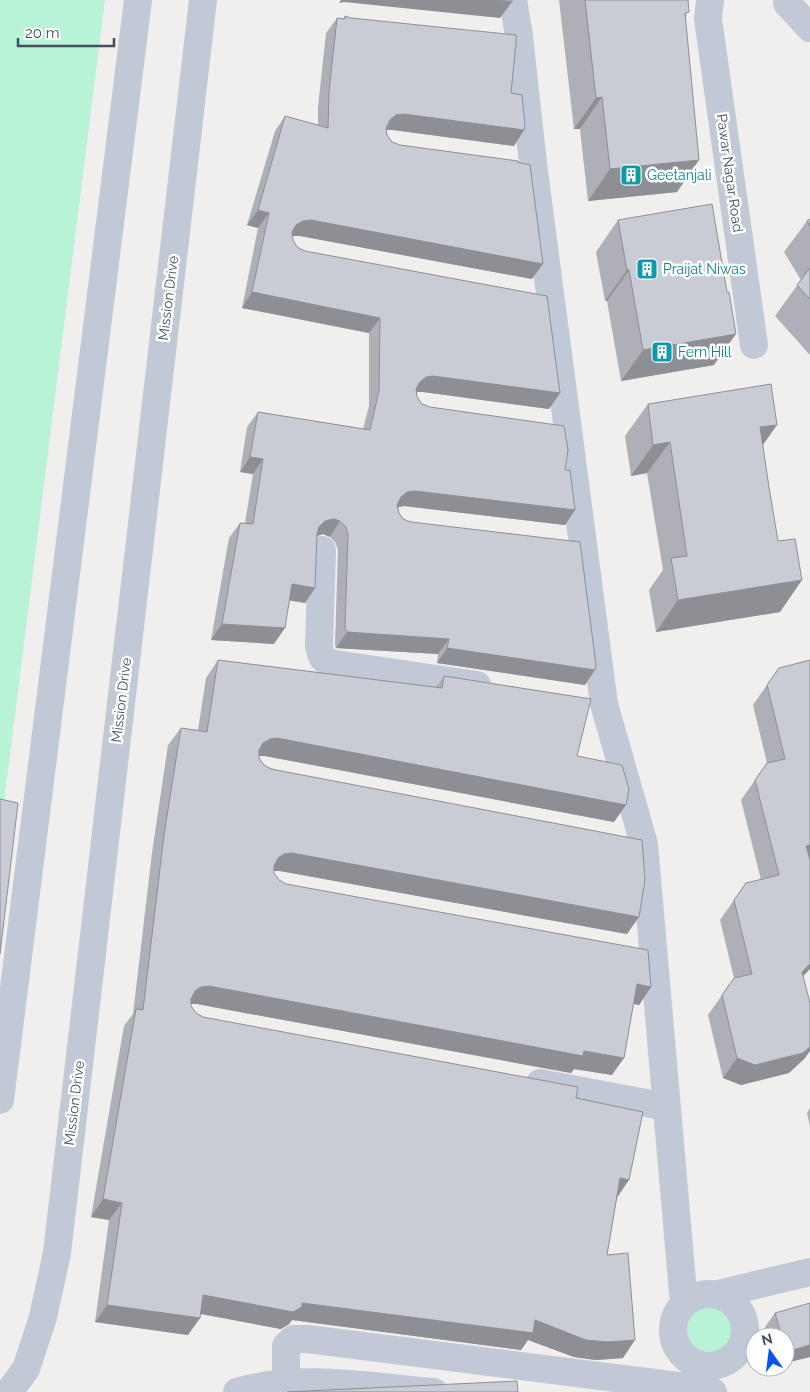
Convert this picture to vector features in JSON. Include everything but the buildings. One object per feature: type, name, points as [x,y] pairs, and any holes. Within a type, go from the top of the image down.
[{"type":"street","points":[[0,1100],[138,0]]},
{"type":"street","name":"Mission Drive","points":[[9,1392],[26,1369],[43,1317],[57,1254],[202,0]]},
{"type":"street","points":[[513,0],[519,36],[550,298],[604,704],[644,844],[684,1304]]},
{"type":"street","name":"Pawar Nagar Road","points":[[710,0],[708,19],[754,345]]},
{"type":"street","points":[[787,3],[810,28]]},
{"type":"street","points":[[490,33],[519,36]]},
{"type":"street","points":[[504,160],[533,164]]},
{"type":"street","points":[[521,293],[550,298]]},
{"type":"street","points":[[538,423],[568,428]]},
{"type":"street","points":[[555,540],[583,543]]},
{"type":"street","points":[[322,550],[318,646],[323,658],[327,662],[498,688]]},
{"type":"street","points":[[576,700],[604,704]]},
{"type":"street","points":[[614,838],[644,844]]},
{"type":"street","points":[[624,950],[653,955]]},
{"type":"street","points":[[512,1078],[667,1107]]},
{"type":"street","points":[[718,1294],[729,1299],[737,1306],[744,1317],[746,1329],[744,1341],[739,1351],[730,1360],[720,1365],[696,1364],[686,1358],[678,1348],[674,1337],[673,1325],[677,1314],[684,1304],[694,1297],[705,1294],[718,1294],[810,1272]]},
{"type":"street","points":[[286,1383],[286,1346],[293,1339],[308,1339],[686,1390],[713,1392],[720,1365]]},
{"type":"street","points":[[686,1358],[686,1390]]},
{"type":"street","points":[[237,1392],[286,1383],[321,1382],[434,1392]]},
{"type":"green space","points":[[0,0],[105,0],[0,834]]},
{"type":"green space","points":[[704,1307],[714,1307],[726,1314],[733,1326],[733,1336],[726,1348],[714,1355],[704,1355],[696,1351],[689,1344],[685,1336],[685,1326],[689,1318],[696,1311]]},
{"type":"place","name":"Geetanjali","points":[[631,175]]},
{"type":"place","name":"Praijat Niwas","points":[[647,269]]},
{"type":"place","name":"Fern Hill","points":[[662,352]]}]
